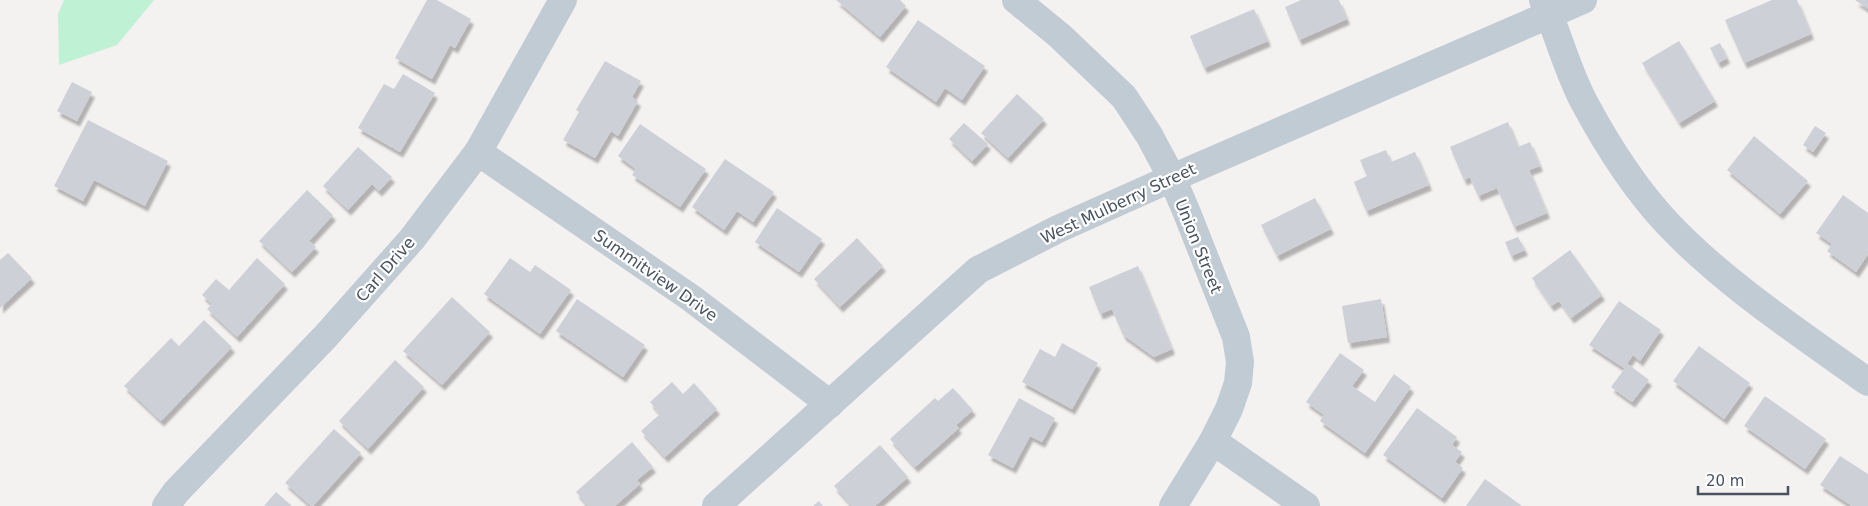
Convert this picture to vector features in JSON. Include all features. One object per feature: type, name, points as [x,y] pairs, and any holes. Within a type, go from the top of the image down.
[{"type":"street","name":"Carl Drive","points":[[166,506],[176,492],[324,337],[412,239],[478,152],[563,0]]},
{"type":"street","name":"Union Street","points":[[1016,0],[1060,36],[1124,97],[1172,178],[1236,338],[1240,362],[1238,383],[1229,409],[1213,441],[1173,506]]},
{"type":"street","name":"West Mulberry Street","points":[[716,506],[978,270],[1058,230],[1546,7],[1584,0]]},
{"type":"street","points":[[1546,7],[1583,100],[1613,151],[1638,187],[1668,224],[1708,261],[1766,309],[1868,382]]},
{"type":"street","name":"Summitview Drive","points":[[478,152],[691,298],[830,404]]},
{"type":"street","points":[[1213,441],[1306,506]]},
{"type":"green space","points":[[64,0],[154,0],[117,45],[59,65],[58,14]]},
{"type":"building","points":[[427,0],[437,0],[471,19],[455,48],[450,45],[432,79],[395,58]]},
{"type":"building","points":[[836,0],[900,0],[906,6],[880,37]]},
{"type":"building","points":[[1301,0],[1339,0],[1347,19],[1299,40],[1285,7]]},
{"type":"building","points":[[1772,0],[1797,0],[1811,34],[1744,63],[1725,20]]},
{"type":"building","points":[[1855,0],[1868,0],[1868,9]]},
{"type":"building","points":[[1254,9],[1268,41],[1204,68],[1190,36]]},
{"type":"building","points":[[918,20],[985,66],[962,100],[945,88],[936,102],[886,67]]},
{"type":"building","points":[[1679,41],[1715,101],[1679,123],[1642,63]]},
{"type":"building","points":[[1720,43],[1727,58],[1718,63],[1710,48]]},
{"type":"building","points":[[605,61],[641,81],[632,97],[638,101],[618,136],[611,131],[595,158],[563,140],[579,112],[576,110]]},
{"type":"building","points":[[403,74],[435,93],[400,152],[358,128],[384,84],[394,89]]},
{"type":"building","points":[[72,82],[92,92],[77,121],[57,111]]},
{"type":"building","points":[[1017,94],[1044,119],[1008,158],[981,133]]},
{"type":"building","points":[[88,120],[168,161],[145,206],[94,180],[83,201],[54,186]]},
{"type":"building","points":[[1508,122],[1518,147],[1530,142],[1540,166],[1529,170],[1547,213],[1514,227],[1497,188],[1478,196],[1470,177],[1464,180],[1450,147]]},
{"type":"building","points":[[964,123],[988,144],[972,161],[949,139]]},
{"type":"building","points":[[640,124],[706,169],[680,207],[632,175],[636,169],[618,156]]},
{"type":"building","points":[[1815,126],[1826,133],[1813,152],[1803,145]]},
{"type":"building","points":[[1754,136],[1808,181],[1780,214],[1727,170]]},
{"type":"building","points":[[358,147],[392,177],[379,191],[372,184],[348,210],[323,186]]},
{"type":"building","points":[[1386,150],[1391,162],[1415,152],[1429,185],[1366,211],[1354,182],[1367,176],[1360,160]]},
{"type":"building","points":[[725,159],[774,192],[753,222],[737,211],[724,230],[692,207]]},
{"type":"building","points":[[307,190],[333,215],[309,241],[316,247],[292,272],[259,241]]},
{"type":"building","points":[[1843,195],[1868,213],[1868,254],[1856,272],[1827,251],[1832,244],[1816,233]]},
{"type":"building","points":[[1315,198],[1331,229],[1277,256],[1261,225]]},
{"type":"building","points":[[777,208],[822,239],[799,272],[755,242]]},
{"type":"building","points":[[1518,237],[1525,250],[1511,256],[1505,242]]},
{"type":"building","points":[[857,238],[883,266],[840,307],[814,279]]},
{"type":"building","points":[[1570,250],[1602,295],[1571,318],[1559,301],[1551,306],[1532,278]]},
{"type":"building","points":[[8,253],[32,278],[0,308],[0,260]]},
{"type":"building","points":[[257,258],[285,284],[237,337],[207,309],[212,304],[202,295],[216,279],[229,290]]},
{"type":"building","points":[[510,258],[530,272],[535,265],[571,290],[540,334],[484,294]]},
{"type":"building","points":[[1138,266],[1172,349],[1154,357],[1123,335],[1112,309],[1100,314],[1089,287]]},
{"type":"building","points":[[452,297],[490,332],[442,385],[403,351]]},
{"type":"building","points":[[577,299],[645,345],[623,377],[556,331]]},
{"type":"building","points":[[1381,299],[1387,337],[1348,343],[1342,306]]},
{"type":"building","points":[[1619,301],[1661,330],[1640,361],[1633,355],[1624,368],[1589,345]]},
{"type":"building","points":[[204,320],[232,347],[161,421],[124,386],[171,338],[179,346]]},
{"type":"building","points":[[1062,343],[1098,363],[1072,409],[1022,382],[1040,349],[1055,357]]},
{"type":"building","points":[[1699,346],[1750,383],[1724,419],[1673,381]]},
{"type":"building","points":[[1340,353],[1364,370],[1352,386],[1375,402],[1394,374],[1411,387],[1365,453],[1320,421],[1324,415],[1306,402]]},
{"type":"building","points":[[395,360],[424,387],[368,449],[339,421]]},
{"type":"building","points":[[1628,364],[1649,380],[1632,402],[1611,387]]},
{"type":"building","points":[[672,382],[683,394],[694,383],[717,409],[665,457],[641,431],[660,414],[650,402]]},
{"type":"building","points":[[953,388],[973,410],[956,425],[959,428],[915,467],[890,439],[935,398],[938,401]]},
{"type":"building","points":[[1765,396],[1826,439],[1805,469],[1744,426]]},
{"type":"building","points":[[1019,398],[1055,418],[1042,442],[1030,436],[1013,468],[988,455]]},
{"type":"building","points":[[1417,408],[1457,437],[1452,445],[1462,452],[1455,462],[1463,468],[1442,498],[1383,455]]},
{"type":"building","points":[[334,429],[361,453],[311,506],[285,483]]},
{"type":"building","points":[[632,442],[653,467],[637,480],[640,484],[615,506],[588,506],[576,492]]},
{"type":"building","points":[[880,445],[908,477],[875,506],[852,506],[834,486]]},
{"type":"building","points":[[1840,456],[1868,474],[1868,506],[1852,506],[1820,485]]},
{"type":"building","points":[[1485,479],[1522,506],[1466,506]]},
{"type":"building","points":[[276,492],[292,506],[264,506]]},
{"type":"building","points":[[819,501],[823,506],[813,506]]}]
